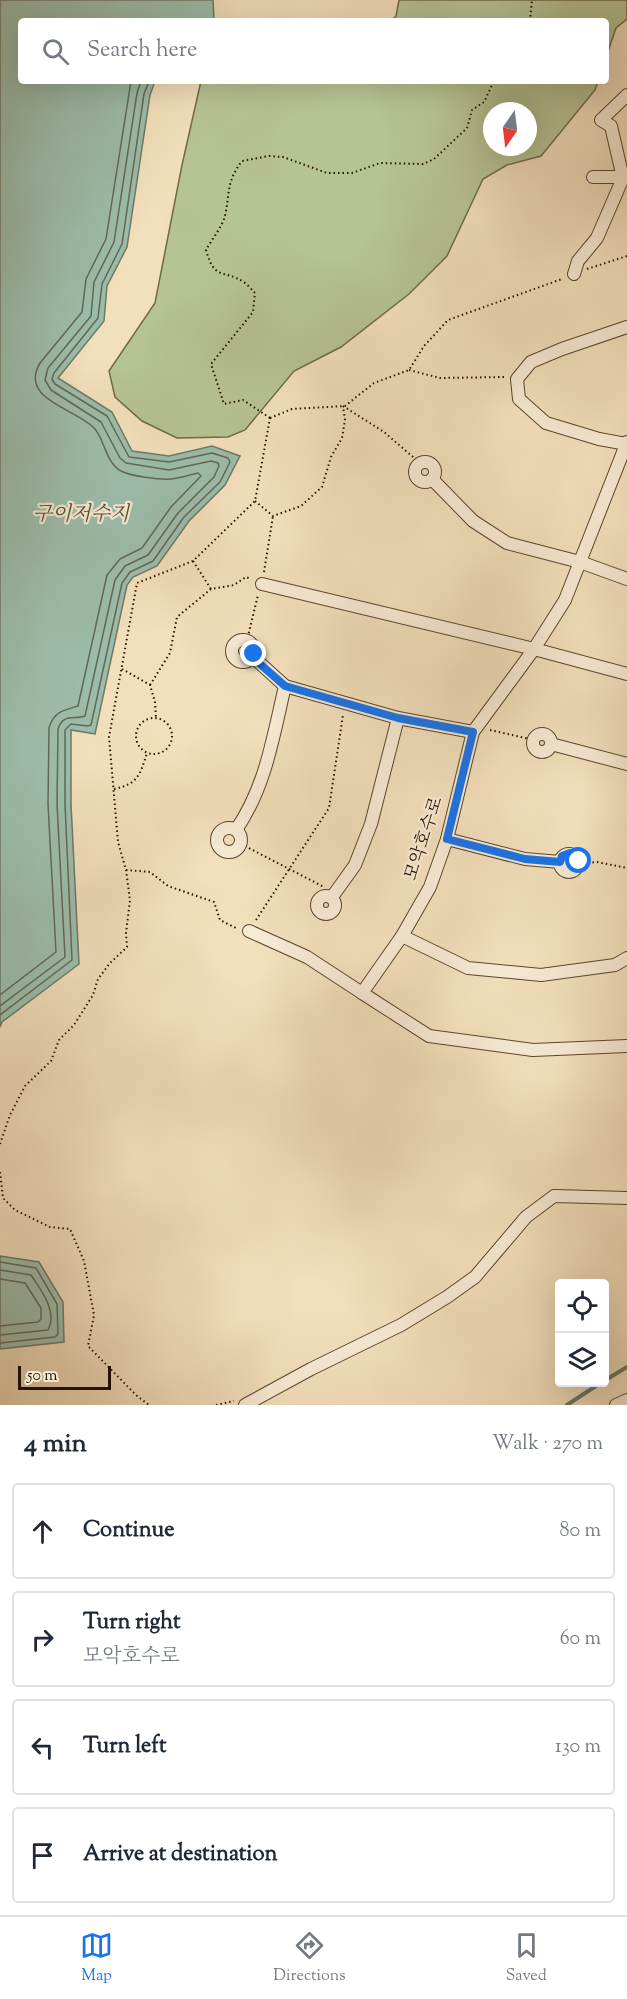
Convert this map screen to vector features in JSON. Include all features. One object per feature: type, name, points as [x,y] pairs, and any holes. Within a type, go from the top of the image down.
[{"type":"street","points":[[574,274],[578,261],[597,238],[625,177],[611,126],[601,120],[627,95]]},
{"type":"street","points":[[592,177],[625,177]]},
{"type":"street","points":[[626,443],[599,439],[546,423],[519,399],[517,379],[531,362],[627,327]]},
{"type":"street","name":"모악호수로","points":[[362,993],[402,936],[430,887],[447,839],[476,727],[534,649],[565,600],[626,443]]},
{"type":"street","points":[[420,463],[415,468],[416,478],[424,483],[432,480],[473,521],[507,543],[580,562],[627,579]]},
{"type":"street","points":[[262,584],[534,649],[627,674]]},
{"type":"street","points":[[238,641],[249,642],[254,647],[252,657],[243,662],[236,660],[233,647],[238,641]]},
{"type":"street","points":[[252,657],[285,686],[398,718],[476,727]]},
{"type":"street","points":[[236,830],[251,808],[264,776],[285,686]]},
{"type":"street","points":[[333,895],[355,864],[370,824],[398,718]]},
{"type":"street","points":[[534,741],[534,746],[540,752],[549,749],[551,744],[627,764]]},
{"type":"street","points":[[229,828],[236,830],[241,837],[241,844],[236,851],[228,853],[218,845],[217,837],[221,830],[229,828]]},
{"type":"street","points":[[447,839],[525,859],[560,862],[564,870],[570,872],[576,870],[579,864]]},
{"type":"street","points":[[249,931],[307,957],[429,1036],[533,1050],[627,1046]]},
{"type":"street","points":[[402,936],[468,968],[541,975],[615,965],[627,958]]},
{"type":"street","points":[[245,1405],[311,1369],[401,1325],[447,1297],[475,1277],[526,1217],[554,1196],[627,1198]]},
{"type":"street","points":[[616,1405],[627,1400]]},
{"type":"path","points":[[530,18],[532,0]]},
{"type":"path","points":[[270,418],[243,400],[224,404],[211,364],[253,312],[255,293],[244,282],[221,274],[211,266],[206,250],[225,218],[232,174],[242,161],[269,156],[283,157],[327,173],[352,173],[380,163],[423,164],[434,159],[467,128],[472,110],[484,102],[493,84]]},
{"type":"path","points":[[409,370],[424,346],[448,320],[627,256]]},
{"type":"path","points":[[270,418],[292,409],[343,406],[374,383],[409,370],[440,378],[503,377],[522,373]]},
{"type":"path","points":[[343,406],[384,432],[420,463]]},
{"type":"path","points":[[273,516],[301,506],[322,488],[331,457],[342,438],[345,420],[343,406]]},
{"type":"path","points":[[0,1144],[10,1115],[25,1086],[51,1061],[59,1040],[74,1025],[93,996],[98,979],[110,963],[127,947],[126,933],[130,900],[126,870],[118,842],[109,737],[137,584],[193,561],[255,501],[270,418]]},
{"type":"path","points":[[255,501],[273,516]]},
{"type":"path","points":[[249,642],[248,636],[262,584],[273,516]]},
{"type":"path","points":[[193,561],[211,589]]},
{"type":"path","points":[[150,685],[170,653],[177,616],[211,589],[234,585],[246,577],[262,584]]},
{"type":"path","points":[[121,668],[150,685],[155,702],[156,718]]},
{"type":"path","points":[[126,870],[150,872],[168,886],[214,902],[220,920],[235,929],[249,931],[329,808],[345,703]]},
{"type":"path","points":[[156,718],[167,724],[172,735],[171,741],[169,746],[159,753],[147,753],[136,740],[137,729],[145,720],[156,718]]},
{"type":"path","points":[[476,727],[534,741]]},
{"type":"path","points":[[112,789],[129,785],[141,772],[147,753]]},
{"type":"path","points":[[241,844],[291,869],[333,895]]},
{"type":"path","points":[[579,864],[597,862],[627,868]]},
{"type":"path","points":[[0,1172],[3,1198],[15,1210],[50,1227],[70,1229],[84,1261],[94,1315],[88,1346],[136,1395],[149,1405]]},
{"type":"shaded area","points":[[399,0],[627,0],[627,19],[616,28],[609,48],[609,18],[394,18]]},
{"type":"shaded area","points":[[200,84],[597,84],[595,90],[541,156],[507,165],[483,179],[447,256],[409,294],[341,347],[294,371],[245,430],[228,437],[177,438],[142,421],[115,397],[109,371],[155,303]]},
{"type":"water","name":"구이저수지","points":[[0,0],[213,0],[214,18],[18,18],[18,84],[154,84],[150,95],[127,247],[107,286],[104,321],[58,378],[112,412],[132,451],[169,456],[212,446],[240,456],[225,485],[189,521],[157,566],[133,577],[127,585],[95,734],[71,730],[71,804],[79,964],[2,1022],[0,1027]]},
{"type":"water","points":[[0,1256],[39,1262],[63,1302],[64,1342],[0,1349]]},
{"type":"waterway","points":[[609,1378],[627,1367]]},
{"type":"waterway","points":[[567,1405],[594,1387]]},
{"type":"route","points":[[254,654],[252,657],[285,686],[398,718],[473,732],[447,839],[525,859],[560,862],[564,854],[570,853],[579,861]]}]
